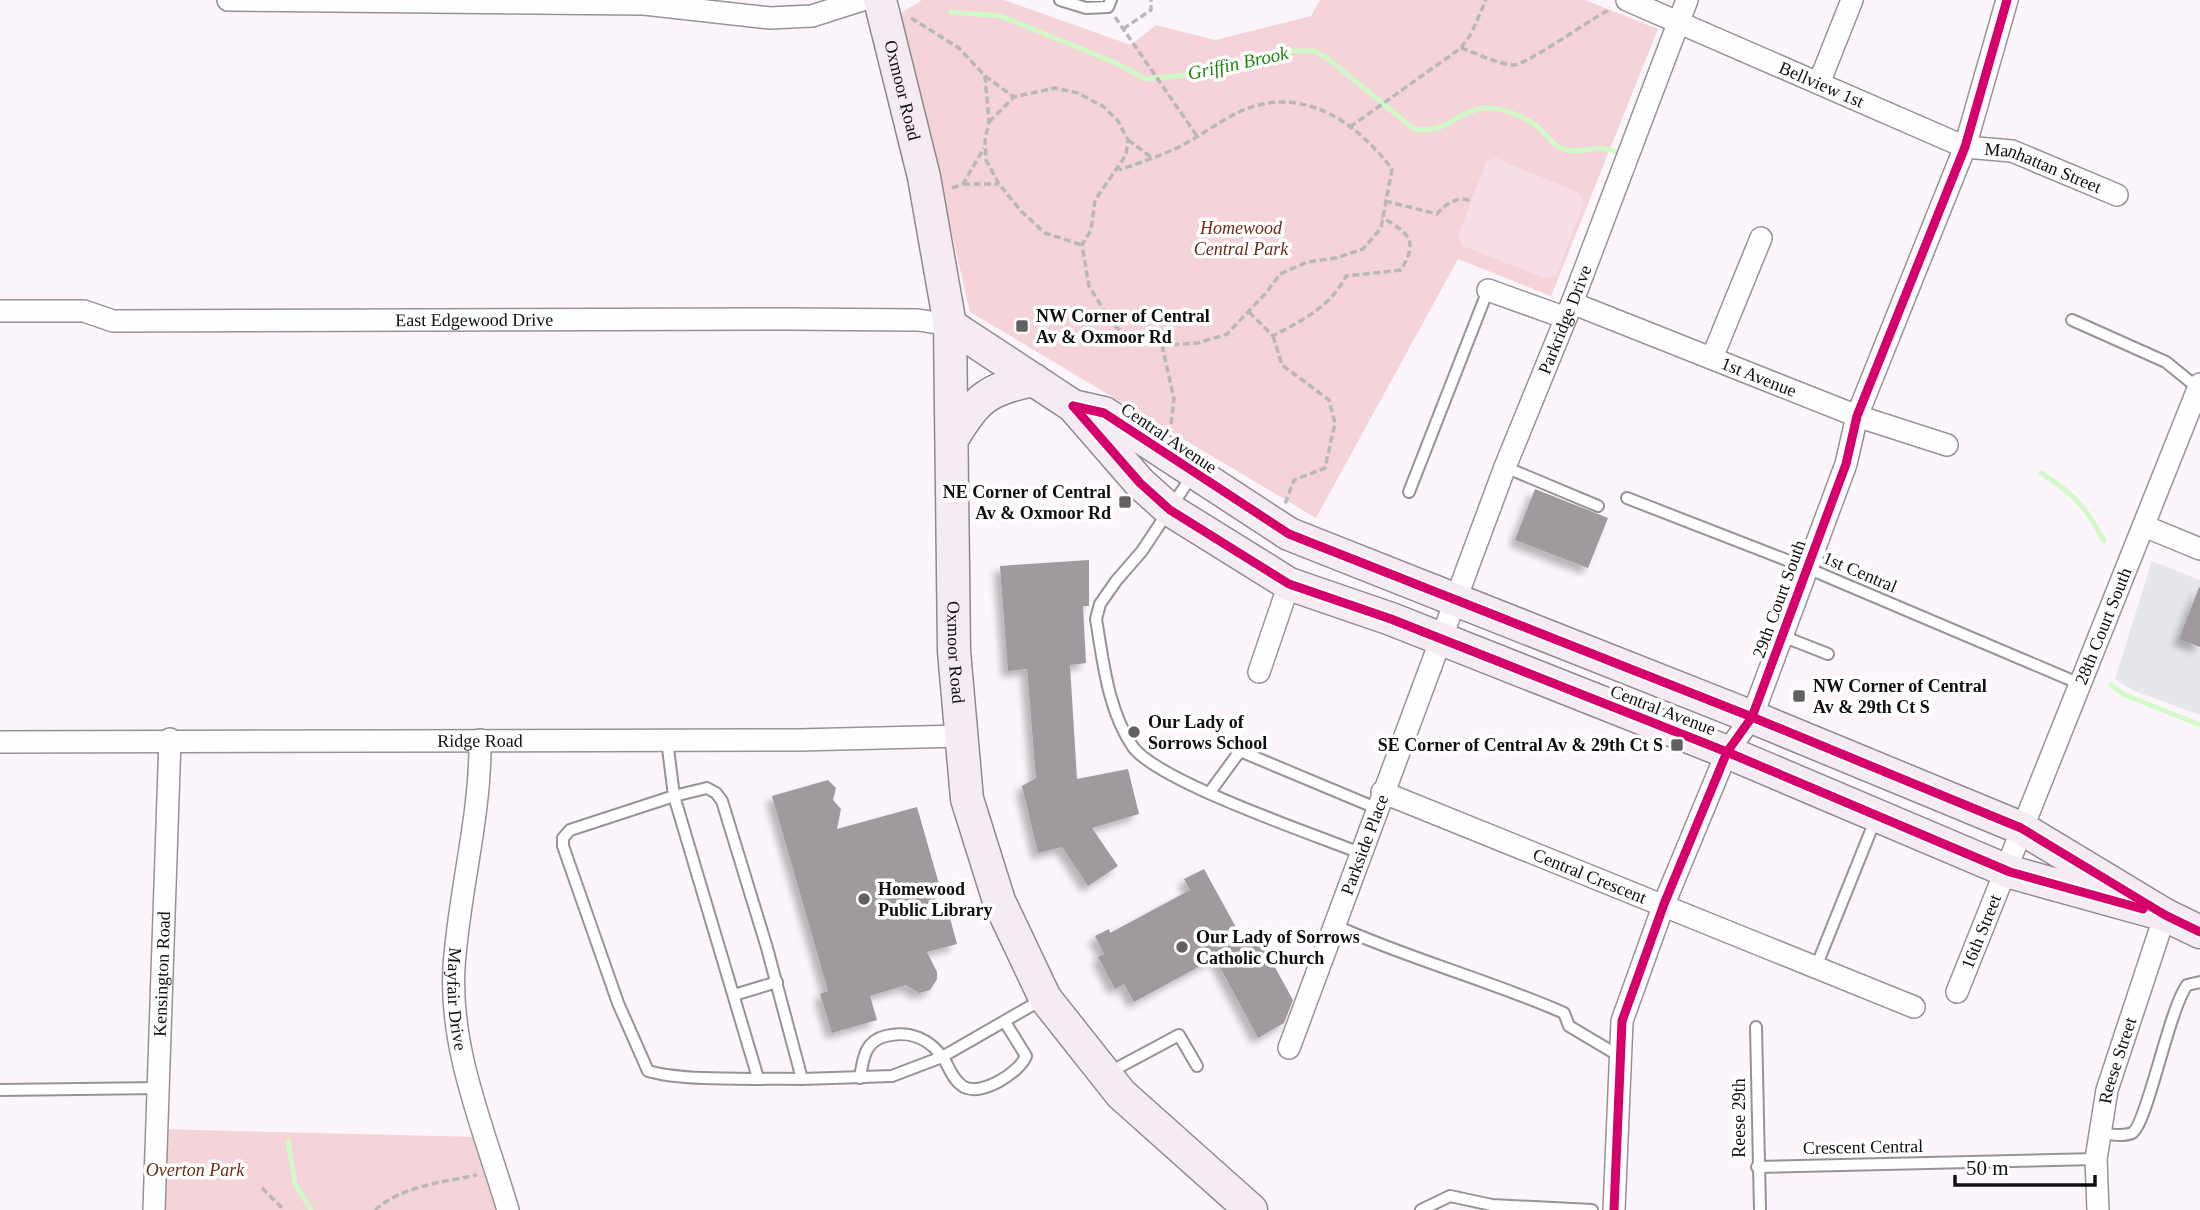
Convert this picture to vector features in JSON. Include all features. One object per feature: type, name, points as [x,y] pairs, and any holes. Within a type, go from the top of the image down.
[{"type":"main road","name":"Oxmoor Road","points":[[893,8],[950,325],[954,651],[967,799],[999,901],[1045,998],[1121,1094],[1251,1210]]},
{"type":"main road","name":"Central Avenue","points":[[950,325],[1073,406],[1140,483],[1170,510],[1289,584],[1440,639],[1727,752],[2006,871],[2165,915]]},
{"type":"main road","points":[[952,439],[985,395],[1005,386],[1034,380]]},
{"type":"main road","name":"Central Avenue","points":[[1073,406],[1104,413],[1193,474],[1289,534],[1752,717],[2021,828],[2165,915],[2200,932]]},
{"type":"street","points":[[228,0],[644,4],[770,18],[812,16],[862,0]]},
{"type":"street","points":[[1627,0],[1679,21]]},
{"type":"street","name":"Parkridge Drive","points":[[1440,639],[1504,467],[1569,311],[1687,0]]},
{"type":"street","points":[[1819,83],[1852,0]]},
{"type":"street","name":"29th Court South","points":[[1614,1210],[1622,1021],[1664,904],[1727,752],[1752,717],[1846,464],[1857,416],[1965,147],[2007,0]]},
{"type":"street","name":"Bellview 1st","points":[[1679,21],[1965,147]]},
{"type":"street","name":"Manhattan Street","points":[[1965,147],[2012,150],[2117,195]]},
{"type":"street","points":[[1712,358],[1761,238]]},
{"type":"street","name":"1st Avenue","points":[[1488,290],[1569,311],[1712,358],[1857,416],[1947,445]]},
{"type":"street","name":"East Edgewood Drive","points":[[0,312],[84,311],[113,321],[801,319],[918,320],[950,325]]},
{"type":"street","name":"28th Court South","points":[[2006,871],[2078,683],[2199,386]]},
{"type":"street","points":[[2144,526],[2200,549]]},
{"type":"street","points":[[1259,672],[1289,584]]},
{"type":"street","name":"Parkside Place","points":[[1289,1048],[1440,639]]},
{"type":"street","name":"Ridge Road","points":[[0,742],[170,739],[667,740],[960,736]]},
{"type":"street","name":"Kensington Road","points":[[154,1210],[170,739]]},
{"type":"street","name":"Mayfair Drive","points":[[480,740],[481,772],[456,943],[454,998],[461,1054],[508,1210]]},
{"type":"street","name":"Central Crescent","points":[[1379,800],[1664,904],[1914,1007]]},
{"type":"street","name":"16th Street","points":[[1956,992],[2006,871]]},
{"type":"street","name":"Reese Street","points":[[2098,1210],[2096,1159],[2107,1090],[2165,915]]},
{"type":"lane","points":[[1060,0],[1086,8],[1109,3]]},
{"type":"lane","points":[[1409,492],[1488,290]]},
{"type":"lane","points":[[2072,320],[2166,362],[2199,386]]},
{"type":"lane","points":[[1504,467],[1598,506]]},
{"type":"lane","points":[[1193,474],[1142,551],[1100,604],[1096,619],[1116,717],[1135,749],[1171,776],[1360,853]]},
{"type":"lane","name":"1st Central","points":[[1627,498],[1807,568],[2078,683]]},
{"type":"lane","points":[[1782,636],[1828,654]]},
{"type":"lane","points":[[667,740],[674,796],[758,1078]]},
{"type":"lane","points":[[1210,792],[1240,751],[1379,800]]},
{"type":"lane","points":[[802,1079],[777,982],[722,800],[707,788],[570,830],[563,838],[563,846],[644,1066],[652,1072],[802,1079],[892,1076],[942,1057],[1045,998]]},
{"type":"lane","points":[[1816,967],[1878,816]]},
{"type":"lane","points":[[1334,925],[1564,1013],[1569,1026],[1621,1057]]},
{"type":"lane","points":[[734,995],[777,982]]},
{"type":"lane","points":[[2099,1133],[2127,1135],[2136,1129],[2147,1104],[2160,1052],[2180,996],[2188,985],[2200,982]]},
{"type":"lane","points":[[860,1078],[868,1046],[881,1037],[902,1032],[916,1034],[942,1057],[957,1082],[966,1088],[984,1088],[1017,1068],[1026,1056],[1005,1022]]},
{"type":"lane","name":"Reese 29th","points":[[1756,1027],[1760,1210]]},
{"type":"lane","points":[[1105,1074],[1179,1035],[1197,1066]]},
{"type":"lane","points":[[0,1090],[159,1088]]},
{"type":"lane","name":"Crescent Central","points":[[1757,1167],[2096,1159]]},
{"type":"lane","points":[[1421,1210],[1450,1196],[1492,1205],[1592,1210]]},
{"type":"path","points":[[1123,29],[1150,10],[1151,0]]},
{"type":"path","points":[[1350,127],[1414,78],[1461,48],[1471,34],[1486,0]]},
{"type":"path","points":[[1461,48],[1513,65],[1525,64],[1573,30],[1606,11],[1612,0]]},
{"type":"path","points":[[1109,3],[1123,29],[1197,136]]},
{"type":"path","points":[[893,8],[959,48],[985,76],[1014,97]]},
{"type":"path","points":[[985,76],[989,122],[986,160],[999,184],[1021,211],[1045,233],[1082,245]]},
{"type":"path","points":[[989,122],[1014,97],[1041,89],[1067,89],[1104,107],[1118,121],[1128,140],[1152,158]]},
{"type":"path","points":[[1119,170],[1152,158],[1238,113],[1274,104],[1303,102],[1328,112],[1350,127],[1375,146],[1392,169],[1381,229],[1363,249],[1336,258],[1307,262],[1279,274],[1249,312],[1227,334],[1198,343],[1162,345],[1135,340],[1113,325],[1089,286],[1082,245],[1091,229],[1095,200],[1119,170],[1126,155],[1128,140]]},
{"type":"path","points":[[963,184],[985,146]]},
{"type":"path","points":[[952,188],[963,184],[999,184]]},
{"type":"path","points":[[1385,201],[1437,214],[1448,203],[1464,199],[1471,201]]},
{"type":"path","points":[[1273,335],[1300,323],[1328,303],[1346,276],[1401,270],[1409,258],[1410,240],[1403,229],[1382,217]]},
{"type":"path","points":[[1249,312],[1273,335],[1282,366],[1329,400],[1335,423],[1325,468],[1294,480],[1281,509]]},
{"type":"path","points":[[1162,345],[1174,399],[1171,424]]},
{"type":"path","points":[[374,1210],[386,1200],[410,1191],[496,1171]]},
{"type":"path","points":[[262,1188],[284,1210]]},
{"type":"shaded area","points":[[1496,158],[1579,193],[1584,202],[1557,275],[1544,278],[1463,246],[1458,237],[1486,162]]},
{"type":"shaded area","points":[[2152,561],[2200,580],[2200,715],[2132,690],[2115,679]]},
{"type":"green space","name":"Homewood Central Park","points":[[922,0],[1004,0],[1131,45],[1156,25],[1215,40],[1311,16],[1320,0],[1585,0],[1658,29],[1551,296],[1458,259],[1316,518],[970,312],[901,13]]},
{"type":"green space","name":"Overton Park","points":[[157,1129],[478,1137],[502,1210],[154,1210]]},
{"type":"building","points":[[1535,489],[1608,518],[1588,568],[1515,540]]},
{"type":"building","name":"Our Lady of Sorrows School","points":[[1089,560],[1089,606],[1083,606],[1086,663],[1070,665],[1077,779],[1128,769],[1139,814],[1092,828],[1118,866],[1088,886],[1062,847],[1038,853],[1022,786],[1036,778],[1027,669],[1008,671],[1000,566]]},
{"type":"building","points":[[2200,588],[2200,647],[2179,639]]},
{"type":"building","name":"Homewood Public Library","points":[[828,780],[836,788],[833,800],[841,809],[837,829],[917,807],[939,884],[932,887],[941,920],[950,918],[957,944],[927,952],[937,972],[937,979],[930,990],[919,993],[906,985],[870,996],[877,1020],[832,1033],[820,994],[828,991],[772,796]]},
{"type":"building","name":"Our Lady of Sorrows Catholic Church","points":[[1204,869],[1243,940],[1256,933],[1293,1000],[1284,1023],[1258,1038],[1215,958],[1134,1002],[1124,984],[1115,989],[1098,957],[1104,954],[1095,936],[1109,929],[1110,933],[1190,890],[1184,879]]},
{"type":"waterway","name":"Griffin Brook","points":[[951,12],[1001,16],[1116,63],[1145,79],[1207,73],[1285,51],[1314,51],[1326,57],[1414,129],[1435,129],[1469,112],[1489,108],[1510,112],[1531,122],[1563,149],[1602,149],[1619,153]]},
{"type":"waterway","name":"Griffin Brook","points":[[2041,473],[2078,502],[2104,541]]},
{"type":"waterway","name":"Griffin Brook","points":[[2111,685],[2125,695],[2200,725]]},
{"type":"waterway","points":[[288,1141],[295,1184],[311,1210]]},
{"type":"cycle path","points":[[1614,1210],[1622,1021],[1664,904],[1727,752],[1752,717],[1846,464],[1857,416],[1965,147],[2007,0]]},
{"type":"cycle path","points":[[1073,406],[1104,413],[1289,534],[1752,717],[2021,828],[2165,915],[2200,932]]},
{"type":"cycle path","points":[[1073,406],[1140,483],[1170,510],[1289,584],[1391,619],[1727,752],[2010,872],[2143,909]]},
{"type":"place","name":"NW Corner of Central Av & Oxmoor Rd","points":[[1022,326]]},
{"type":"place","name":"NE Corner of Central Av & Oxmoor Rd","points":[[1125,502]]},
{"type":"place","name":"NW Corner of Central Av & 29th Ct S","points":[[1799,696]]},
{"type":"place","name":"Our Lady of Sorrows School","points":[[1134,732]]},
{"type":"place","name":"SE Corner of Central Av & 29th Ct S","points":[[1677,745]]},
{"type":"place","name":"Homewood Public Library","points":[[864,899]]},
{"type":"place","name":"Our Lady of Sorrows Catholic Church","points":[[1182,947]]}]
